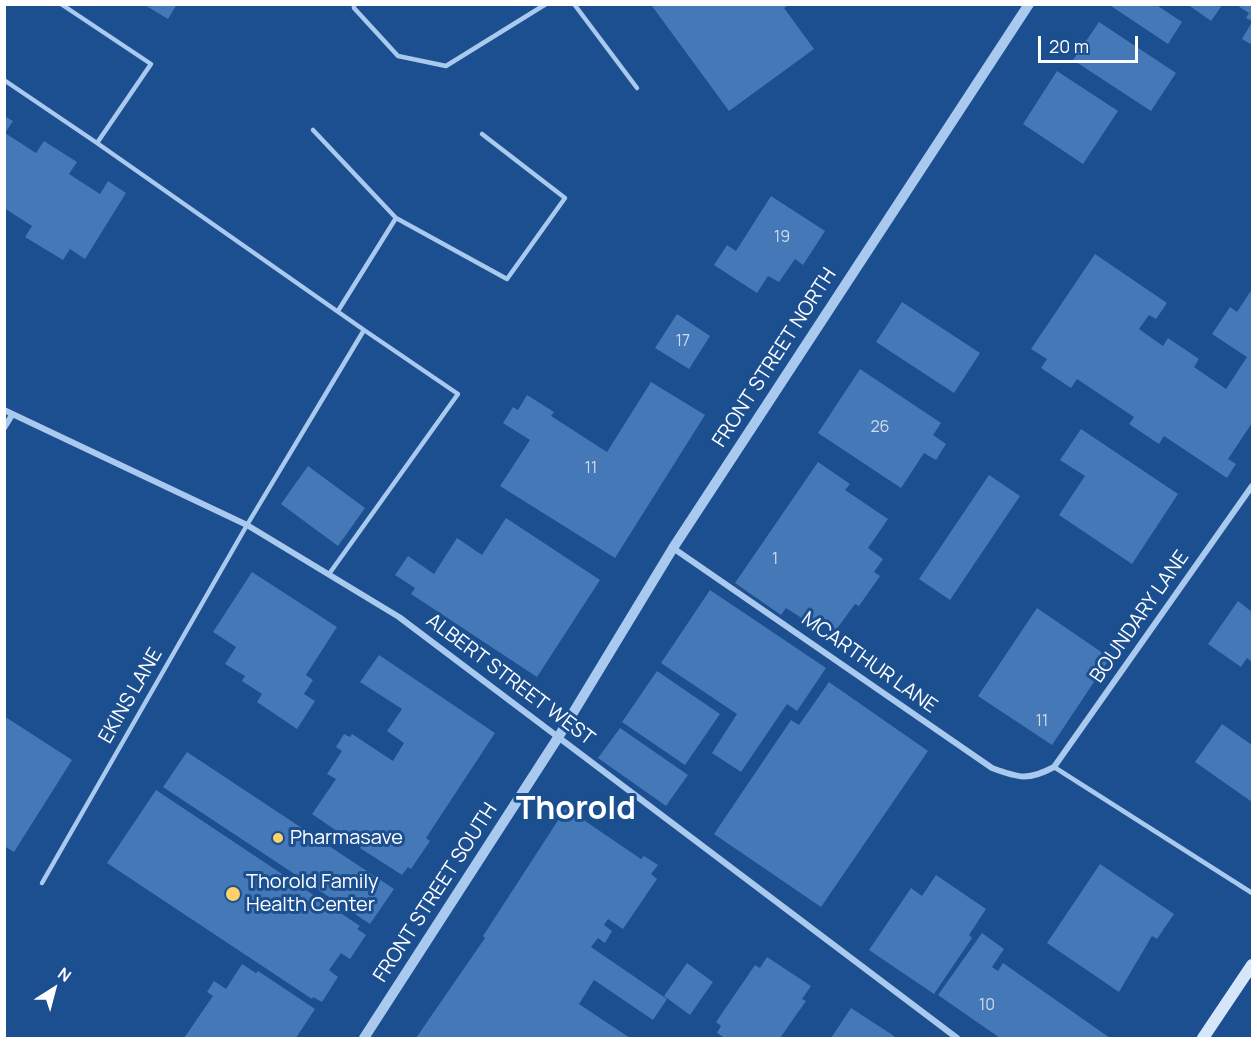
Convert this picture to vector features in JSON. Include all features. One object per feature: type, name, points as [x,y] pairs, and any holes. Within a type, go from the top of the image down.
[{"type":"main road","points":[[1203,1038],[1252,965]]},
{"type":"street","name":"FRONT STREET NORTH","points":[[559,736],[673,548],[1029,4]]},
{"type":"street","name":"ALBERT STREET WEST","points":[[4,410],[247,525],[399,616],[953,1037]]},
{"type":"street","points":[[4,428],[12,415]]},
{"type":"street","name":"BOUNDARY LANE","points":[[1054,767],[1252,486]]},
{"type":"street","name":"MCARTHUR LANE","points":[[673,548],[992,768],[1015,776],[1035,777],[1054,767]]},
{"type":"street","name":"FRONT STREET SOUTH","points":[[364,1038],[559,736]]},
{"type":"lane","points":[[61,4],[151,64],[97,143]]},
{"type":"lane","points":[[354,4],[354,8],[398,56],[446,66],[546,4]]},
{"type":"lane","points":[[574,4],[637,88]]},
{"type":"lane","points":[[4,80],[458,394],[329,574]]},
{"type":"lane","points":[[313,130],[396,218],[507,279],[565,198],[483,134]]},
{"type":"lane","points":[[338,312],[396,218]]},
{"type":"lane","name":"EKINS LANE","points":[[42,882],[247,525],[364,330]]},
{"type":"lane","points":[[1054,767],[1252,893]]},
{"type":"building","points":[[143,4],[177,4],[168,19]]},
{"type":"building","points":[[654,4],[790,4],[784,8],[814,49],[729,111],[652,6]]},
{"type":"building","points":[[1108,4],[1155,4],[1182,22],[1168,44]]},
{"type":"building","points":[[1187,4],[1223,4],[1211,21]]},
{"type":"building","points":[[1235,4],[1252,4],[1252,21],[1246,18],[1249,13]]},
{"type":"building","points":[[1099,22],[1176,73],[1151,111],[1073,60]]},
{"type":"building","points":[[1252,22],[1252,45],[1242,39]]},
{"type":"building","points":[[1057,71],[1118,111],[1083,164],[1023,124]]},
{"type":"building","points":[[4,116],[13,121],[5,133],[36,153],[44,141],[77,162],[69,174],[100,194],[108,181],[126,193],[85,259],[70,249],[63,260],[25,237],[32,226],[4,208]]},
{"type":"building","points":[[771,196],[825,231],[803,265],[795,259],[779,282],[768,276],[757,293],[714,265],[727,245],[736,251]]},
{"type":"building","points":[[1095,254],[1167,303],[1156,319],[1149,315],[1139,329],[1163,346],[1168,338],[1199,359],[1194,367],[1226,389],[1247,357],[1212,334],[1230,307],[1237,312],[1252,289],[1252,423],[1228,459],[1236,464],[1227,478],[1164,436],[1159,444],[1129,424],[1134,417],[1077,379],[1071,388],[1041,368],[1047,359],[1031,349]]},
{"type":"building","points":[[902,302],[980,353],[954,393],[876,342]]},
{"type":"building","points":[[677,314],[710,336],[689,369],[655,348]]},
{"type":"building","points":[[860,369],[941,423],[933,435],[946,444],[936,460],[924,453],[901,488],[818,433]]},
{"type":"building","points":[[651,382],[705,415],[615,558],[500,486],[530,440],[503,423],[513,407],[518,410],[527,395],[554,412],[551,416],[607,452]]},
{"type":"building","points":[[1081,429],[1178,494],[1132,564],[1059,515],[1085,476],[1060,460]]},
{"type":"building","points":[[818,462],[850,484],[845,490],[888,519],[868,548],[883,559],[874,572],[880,576],[859,606],[855,604],[836,630],[819,618],[814,626],[786,608],[781,615],[735,583]]},
{"type":"building","points":[[308,466],[365,508],[338,546],[281,504]]},
{"type":"building","points":[[989,475],[1020,496],[950,600],[919,579]]},
{"type":"building","points":[[506,518],[600,580],[537,677],[411,594],[415,588],[395,575],[408,556],[434,574],[457,538],[482,555]]},
{"type":"building","points":[[252,572],[337,627],[306,675],[313,680],[304,694],[315,701],[297,729],[257,702],[262,694],[242,681],[245,676],[225,664],[236,647],[213,632]]},
{"type":"building","points":[[710,590],[826,668],[797,711],[787,704],[741,772],[712,753],[737,714],[661,663]]},
{"type":"building","points":[[1238,601],[1252,612],[1252,662],[1247,658],[1241,667],[1208,644]]},
{"type":"building","points":[[1037,608],[1110,658],[1052,745],[978,696]]},
{"type":"building","points":[[379,655],[495,733],[426,838],[430,841],[411,869],[408,867],[402,875],[360,848],[363,843],[357,838],[354,843],[312,814],[336,779],[327,774],[342,751],[336,747],[344,734],[350,737],[352,734],[393,761],[404,743],[387,731],[402,709],[360,682]]},
{"type":"building","points":[[657,671],[720,714],[685,765],[622,722]]},
{"type":"building","points":[[829,682],[928,751],[821,907],[714,834],[791,720],[799,725]]},
{"type":"building","points":[[4,716],[72,760],[14,852],[4,846]]},
{"type":"building","points":[[1222,724],[1252,745],[1252,802],[1195,762]]},
{"type":"building","points":[[620,728],[688,775],[666,806],[598,758]]},
{"type":"building","name":"Pharmasave","points":[[187,752],[394,889],[370,924],[163,787]]},
{"type":"building","name":"Thorold Family Health Center","points":[[156,790],[360,926],[357,929],[366,935],[350,959],[341,953],[329,970],[338,977],[322,1002],[313,997],[312,999],[107,863]]},
{"type":"building","points":[[566,808],[641,859],[644,856],[658,865],[651,874],[657,879],[623,929],[608,919],[604,925],[612,931],[605,943],[598,938],[591,947],[667,999],[653,1020],[594,980],[579,1004],[630,1038],[416,1038],[485,938],[483,936]]},
{"type":"building","points":[[1100,864],[1174,914],[1157,939],[1152,936],[1119,992],[1047,943]]},
{"type":"building","points":[[936,875],[986,909],[969,935],[972,938],[934,994],[869,950],[911,888],[922,896]]},
{"type":"building","points":[[982,933],[1004,949],[992,967],[998,971],[1003,963],[1110,1038],[1000,1038],[938,995]]},
{"type":"building","points":[[767,957],[811,986],[802,999],[806,1001],[780,1038],[725,1038],[717,1033],[721,1026],[716,1022],[755,965],[760,968]]},
{"type":"building","points":[[687,963],[713,982],[690,1015],[664,996]]},
{"type":"building","points":[[242,964],[256,973],[258,971],[315,1009],[296,1038],[184,1038],[213,996],[207,992],[214,981],[226,989]]},
{"type":"building","points":[[851,1008],[894,1036],[893,1038],[831,1038]]},
{"type":"place","name":"Pharmasave","points":[[278,838]]},
{"type":"place","name":"Thorold Family Health Center","points":[[233,894]]},
{"type":"district","name":"Thorold","points":[[576,810]]}]
